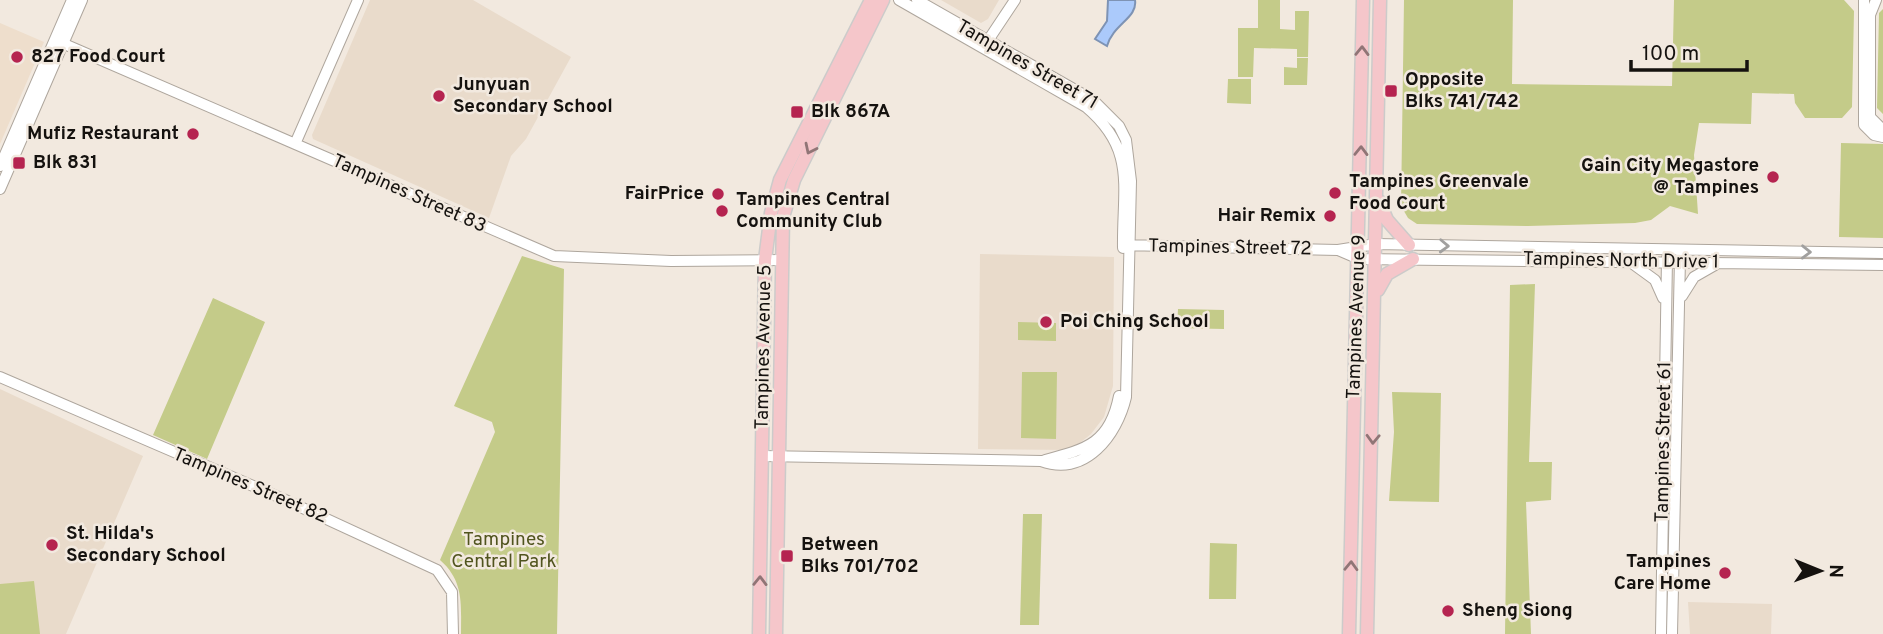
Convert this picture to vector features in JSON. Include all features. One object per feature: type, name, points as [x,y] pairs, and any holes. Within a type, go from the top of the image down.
[{"type":"main road","name":"Tampines Avenue 5","points":[[759,634],[765,260],[771,213],[780,180],[871,0]]},
{"type":"main road","name":"Tampines Avenue 5","points":[[776,634],[783,216],[794,180],[883,0]]},
{"type":"main road","name":"Tampines Avenue 9","points":[[1349,634],[1363,0]]},
{"type":"main road","name":"Tampines Avenue 9","points":[[1367,634],[1380,0]]},
{"type":"main road","points":[[1376,194],[1387,220],[1409,245]]},
{"type":"main road","points":[[1375,297],[1387,274],[1413,259]]},
{"type":"street","points":[[0,189],[60,42],[72,0]]},
{"type":"street","points":[[0,166],[82,0]]},
{"type":"street","points":[[295,144],[358,0]]},
{"type":"street","name":"Tampines Street 71","points":[[899,0],[985,44]]},
{"type":"street","name":"Tampines Street 71","points":[[762,456],[1041,461],[1089,448],[1108,426],[1116,410],[1120,379],[1126,245],[1123,157],[1106,124],[1086,107],[917,0]]},
{"type":"street","points":[[985,44],[1015,0]]},
{"type":"street","points":[[1864,0],[1864,125],[1874,135],[1883,137]]},
{"type":"street","points":[[1876,0],[1870,15],[1870,117],[1883,130]]},
{"type":"street","name":"Tampines Street 83","points":[[60,42],[554,256],[671,261],[781,260]]},
{"type":"street","name":"Tampines North Drive 1","points":[[1359,244],[1883,253]]},
{"type":"street","name":"Tampines Street 72","points":[[1126,245],[1338,250],[1359,244]]},
{"type":"street","name":"Tampines Street 72","points":[[1338,250],[1359,259]]},
{"type":"street","name":"Tampines Street 61","points":[[1661,634],[1667,250]]},
{"type":"street","name":"Tampines Street 61","points":[[1672,634],[1680,251]]},
{"type":"street","points":[[1737,264],[1738,251]]},
{"type":"street","name":"Tampines North Drive 1","points":[[1359,259],[1883,265]]},
{"type":"street","points":[[1630,262],[1643,268],[1655,280],[1666,313]]},
{"type":"street","points":[[1679,306],[1694,276],[1723,263]]},
{"type":"street","name":"Tampines Street 82","points":[[0,377],[281,498],[437,570],[452,592],[453,634]]},
{"type":"shaded area","name":"Junyuan Secondary School","points":[[370,0],[473,0],[571,57],[526,139],[511,156],[489,218],[313,139],[312,135]]},
{"type":"shaded area","points":[[941,0],[999,0],[988,19],[981,23]]},
{"type":"shaded area","points":[[0,23],[44,42],[0,144]]},
{"type":"shaded area","name":"Poi Ching School","points":[[980,254],[1114,257],[1113,386],[1104,417],[1091,434],[1071,450],[978,449]]},
{"type":"shaded area","name":"St. Hilda's Secondary School","points":[[0,389],[143,456],[66,634],[0,634]]},
{"type":"shaded area","points":[[1688,602],[1772,604],[1771,634],[1690,634]]},
{"type":"green space","points":[[1258,0],[1280,0],[1280,29],[1295,30],[1295,11],[1309,11],[1308,57],[1297,57],[1297,49],[1254,48],[1253,77],[1238,77],[1238,28],[1258,28]]},
{"type":"green space","points":[[1404,0],[1513,0],[1512,84],[1672,86],[1674,0],[1844,0],[1854,11],[1852,107],[1842,118],[1805,118],[1795,103],[1794,94],[1752,93],[1751,124],[1699,123],[1694,155],[1698,214],[1670,206],[1651,220],[1635,223],[1528,226],[1417,224],[1408,218],[1401,206]]},
{"type":"green space","points":[[1883,9],[1883,114],[1877,108],[1879,13]]},
{"type":"green space","points":[[1297,58],[1308,58],[1307,85],[1284,85],[1284,67],[1297,68]]},
{"type":"green space","points":[[1228,79],[1251,79],[1251,104],[1227,103]]},
{"type":"green space","points":[[1841,143],[1883,144],[1883,238],[1839,237]]},
{"type":"green space","name":"Tampines Central Park","points":[[522,256],[564,269],[557,634],[461,634],[460,594],[453,576],[440,560],[495,432],[492,422],[454,406]]},
{"type":"green space","points":[[1535,284],[1529,462],[1552,462],[1551,500],[1526,502],[1531,634],[1505,634],[1510,285]]},
{"type":"green space","points":[[213,298],[265,322],[207,459],[153,435]]},
{"type":"green space","points":[[1178,309],[1224,310],[1224,329],[1177,328]]},
{"type":"green space","points":[[1018,322],[1056,323],[1056,341],[1018,340]]},
{"type":"green space","points":[[1022,372],[1057,372],[1056,439],[1021,438]]},
{"type":"green space","points":[[1392,392],[1441,393],[1439,502],[1389,501],[1394,432]]},
{"type":"green space","points":[[1023,514],[1042,514],[1039,625],[1020,625]]},
{"type":"green space","points":[[1210,543],[1237,544],[1236,599],[1209,599]]},
{"type":"green space","points":[[34,581],[40,634],[0,634],[0,584]]},
{"type":"water","points":[[1108,0],[1135,0],[1135,6],[1129,17],[1114,32],[1107,46],[1095,39],[1107,21]]},
{"type":"place","name":"827 Food Court","points":[[17,57]]},
{"type":"place","name":"Opposite Blks 741/742","points":[[1391,91]]},
{"type":"place","name":"Junyuan Secondary School","points":[[439,96]]},
{"type":"place","name":"Blk 867A","points":[[797,112]]},
{"type":"place","name":"Mufiz Restaurant","points":[[193,134]]},
{"type":"place","name":"Blk 831","points":[[19,163]]},
{"type":"place","name":"Gain City Megastore @ Tampines","points":[[1773,177]]},
{"type":"place","name":"Tampines Greenvale Food Court","points":[[1335,193]]},
{"type":"place","name":"FairPrice","points":[[718,194]]},
{"type":"place","name":"Tampines Central Community Club","points":[[722,211]]},
{"type":"place","name":"Hair Remix","points":[[1330,216]]},
{"type":"place","name":"Poi Ching School","points":[[1046,322]]},
{"type":"place","name":"St. Hilda's Secondary School","points":[[52,545]]},
{"type":"place","name":"Between Blks 701/702","points":[[787,556]]},
{"type":"place","name":"Tampines Care Home","points":[[1725,573]]},
{"type":"place","name":"Sheng Siong","points":[[1448,611]]}]
